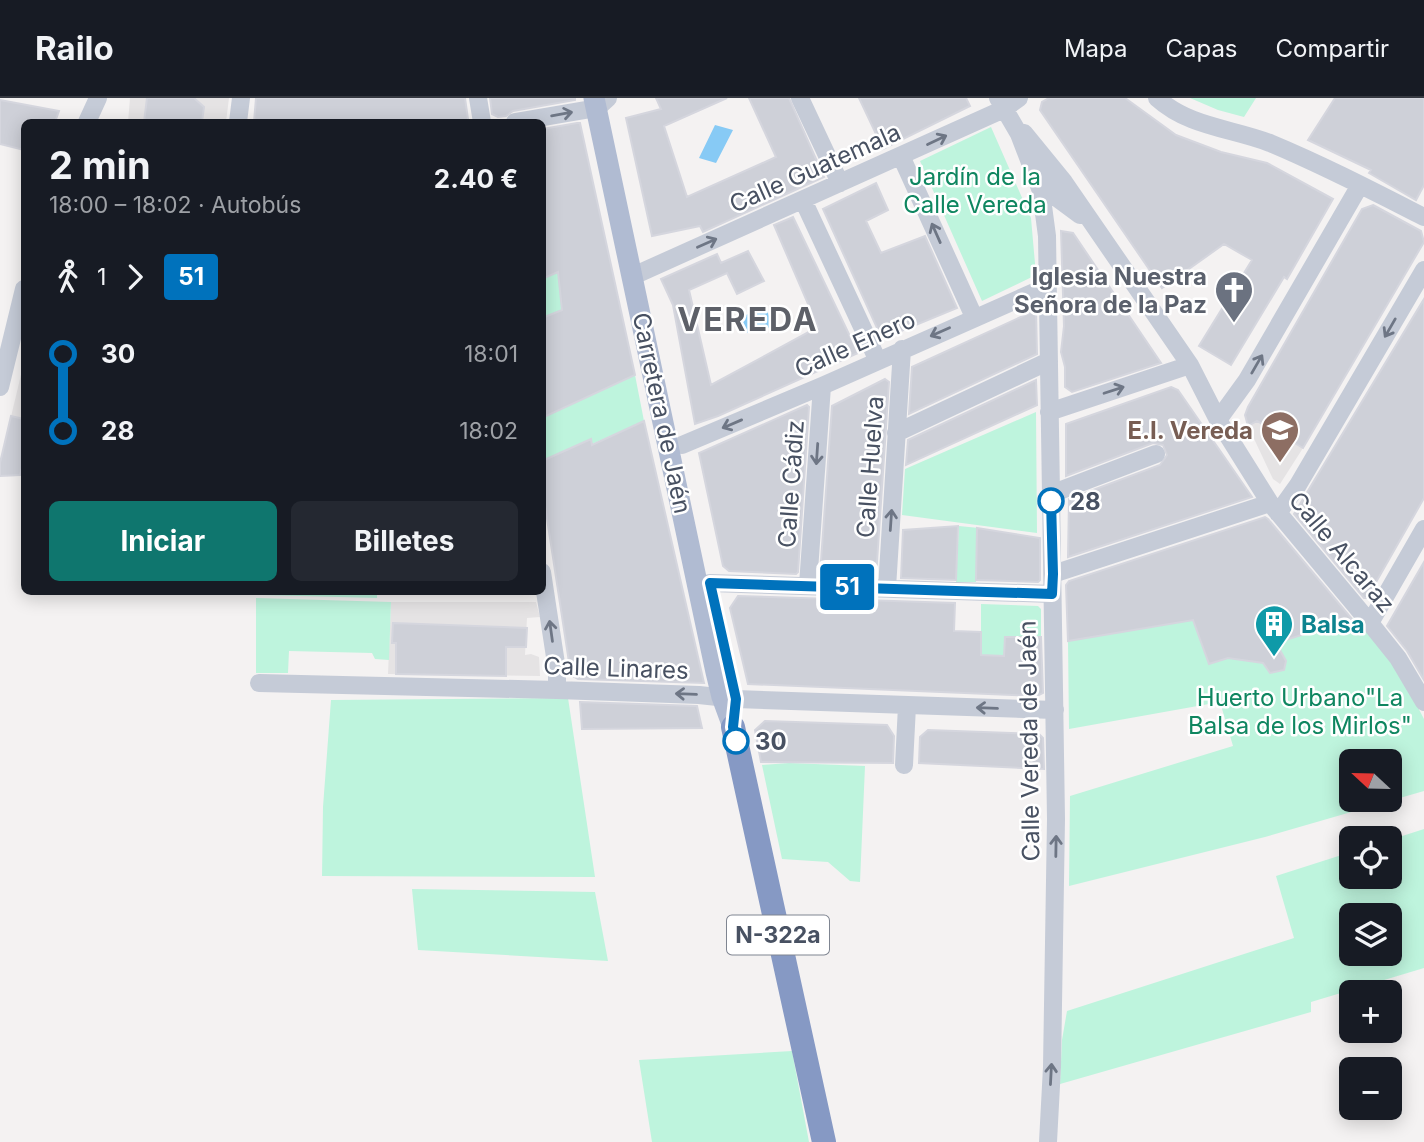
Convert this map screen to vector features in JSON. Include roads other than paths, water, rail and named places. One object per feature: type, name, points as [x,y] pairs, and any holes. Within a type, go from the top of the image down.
[{"type":"highway","name":"Carretera de Jaén","points":[[733,727],[824,1142]]},
{"type":"main road","name":"Carretera de Jaén","points":[[602,100],[729,698]]},
{"type":"main road","name":"Carretera de Jaén","points":[[639,273],[682,445],[710,583],[733,727]]},
{"type":"street","points":[[88,119],[98,98]]},
{"type":"street","points":[[238,119],[241,98]]},
{"type":"street","points":[[478,98],[482,119]]},
{"type":"street","points":[[800,98],[840,183]]},
{"type":"street","points":[[1157,98],[1176,113],[1267,142],[1424,218]]},
{"type":"street","points":[[527,119],[602,100]]},
{"type":"street","name":"Calle Guatemala","points":[[639,273],[901,156],[1007,102]]},
{"type":"street","name":"Calle Vereda de Jaén","points":[[1007,102],[1041,191],[1047,236],[1056,833],[1048,1142]]},
{"type":"street","name":"Calle Alcaraz","points":[[1007,102],[1190,365],[1219,420],[1274,508],[1398,659],[1424,702]]},
{"type":"street","points":[[901,156],[974,317]]},
{"type":"street","name":"Calle Alcaraz","points":[[1033,170],[1057,198],[1089,220]]},
{"type":"street","points":[[1219,420],[1247,380],[1360,185]]},
{"type":"street","points":[[803,200],[878,360]]},
{"type":"street","points":[[1047,236],[1051,224],[1062,218],[1089,220]]},
{"type":"street","points":[[1053,574],[1274,508],[1298,485],[1424,270]]},
{"type":"street","name":"Calle Enero","points":[[682,445],[1048,286]]},
{"type":"street","points":[[0,387],[21,301]]},
{"type":"street","name":"Calle Huelva","points":[[887,588],[902,349]]},
{"type":"street","points":[[896,433],[1049,361]]},
{"type":"street","points":[[1049,412],[1190,365]]},
{"type":"street","name":"Calle Cádiz","points":[[808,585],[822,386]]},
{"type":"street","points":[[1051,494],[1156,454]]},
{"type":"street","points":[[1370,623],[1424,529]]},
{"type":"street","points":[[710,583],[1052,594]]},
{"type":"street","points":[[545,595],[557,690]]},
{"type":"street","name":"Calle Linares","points":[[259,683],[557,690],[1055,710]]},
{"type":"street","points":[[904,765],[907,706]]},
{"type":"water","points":[[715,125],[733,130],[716,163],[699,158]]},
{"type":"water","points":[[757,306],[766,307],[770,319],[777,323],[776,327],[771,330],[767,326],[746,333],[740,317],[754,312]]},
{"type":"place","name":"Iglesia Nuestra Señora de la Paz","points":[[1234,324]]},
{"type":"place","name":"E.I. Vereda","points":[[1280,464]]},
{"type":"place","name":"28","points":[[1051,501]]},
{"type":"place","name":"Balsa","points":[[1274,658]]},
{"type":"place","name":"30","points":[[736,741]]},
{"type":"district","name":"VEREDA","points":[[748,319]]},
{"type":"park label","name":"Jardín de la Calle Vereda","points":[[975,190]]},
{"type":"park label","name":"Huerto Urbano\"La Balsa de los Mirlos\"","points":[[1300,711]]}]
